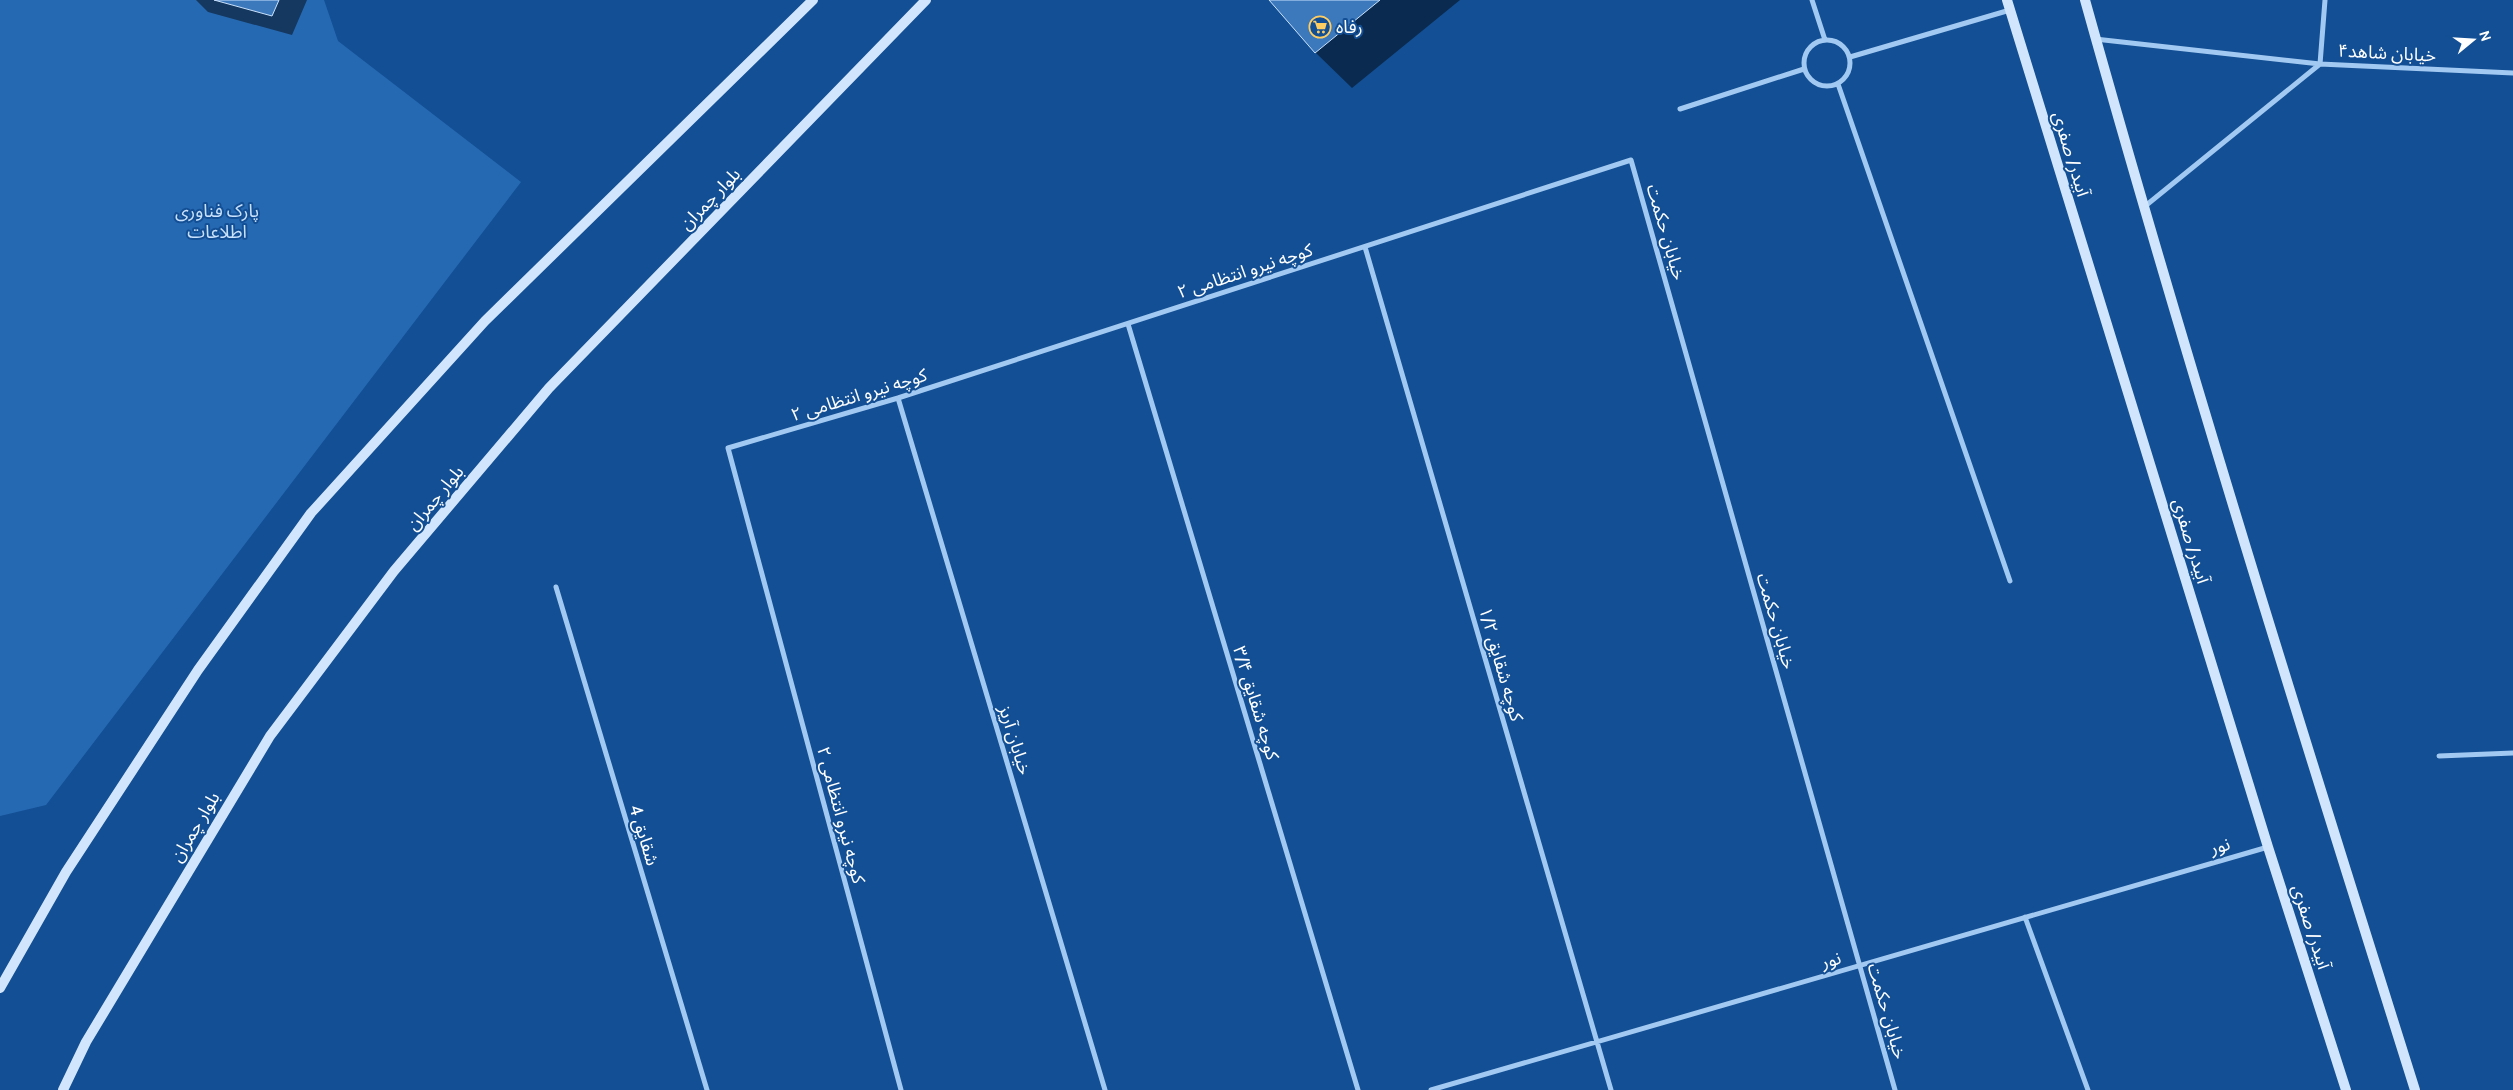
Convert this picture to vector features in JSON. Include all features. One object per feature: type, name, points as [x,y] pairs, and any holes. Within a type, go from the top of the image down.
[{"type":"main road","points":[[0,988],[66,872],[188,686],[310,514],[485,321],[813,0]]},
{"type":"main road","name":"بلوار چمران","points":[[63,1090],[91,1034],[270,736],[394,571],[549,388],[926,0]]},
{"type":"main road","points":[[2085,0],[2144,207],[2310,758],[2414,1090]]},
{"type":"main road","name":"آبیدر/ صفری","points":[[2008,5],[2268,847],[2346,1090]]},
{"type":"street","points":[[1812,0],[1826,40]]},
{"type":"street","points":[[2144,207],[2320,64],[2325,0]]},
{"type":"street","points":[[1850,57],[2008,5]]},
{"type":"street","name":"خیابان شاهد۴","points":[[2096,39],[2320,64],[2513,73]]},
{"type":"street","points":[[1826,40],[1836,42],[1844,48],[1850,57],[1850,68],[1846,77],[1838,84],[1828,87],[1817,85],[1809,78],[1804,69],[1808,50],[1816,43],[1826,40]]},
{"type":"street","points":[[1680,109],[1804,69]]},
{"type":"street","points":[[1838,84],[2010,581]]},
{"type":"street","name":"کوچه نیرو انتظامی ۲","points":[[901,1090],[728,448],[898,398],[1631,160]]},
{"type":"street","name":"خیابان حکمت","points":[[1631,160],[1895,1090]]},
{"type":"street","name":"کوچه شقایق ۱/۲","points":[[1365,247],[1611,1090]]},
{"type":"street","name":"کوچه شقایق ۳/۴","points":[[1128,324],[1358,1090]]},
{"type":"street","name":"خیابان آریز","points":[[898,398],[1105,1090]]},
{"type":"street","name":"شقایق 4","points":[[556,587],[707,1090]]},
{"type":"street","points":[[2439,756],[2513,753]]},
{"type":"street","name":"نور","points":[[1431,1090],[2268,847]]},
{"type":"street","points":[[2025,917],[2088,1090]]},
{"type":"green space","name":"پارک فناوری اطلاعات","points":[[0,0],[324,0],[338,41],[521,182],[46,805],[0,816]]},
{"type":"building","points":[[214,0],[279,0],[272,16]]},
{"type":"building","name":"رفاه","points":[[1269,0],[1380,0],[1315,53]]},
{"type":"place","name":"رفاه","points":[[1320,27]]}]
